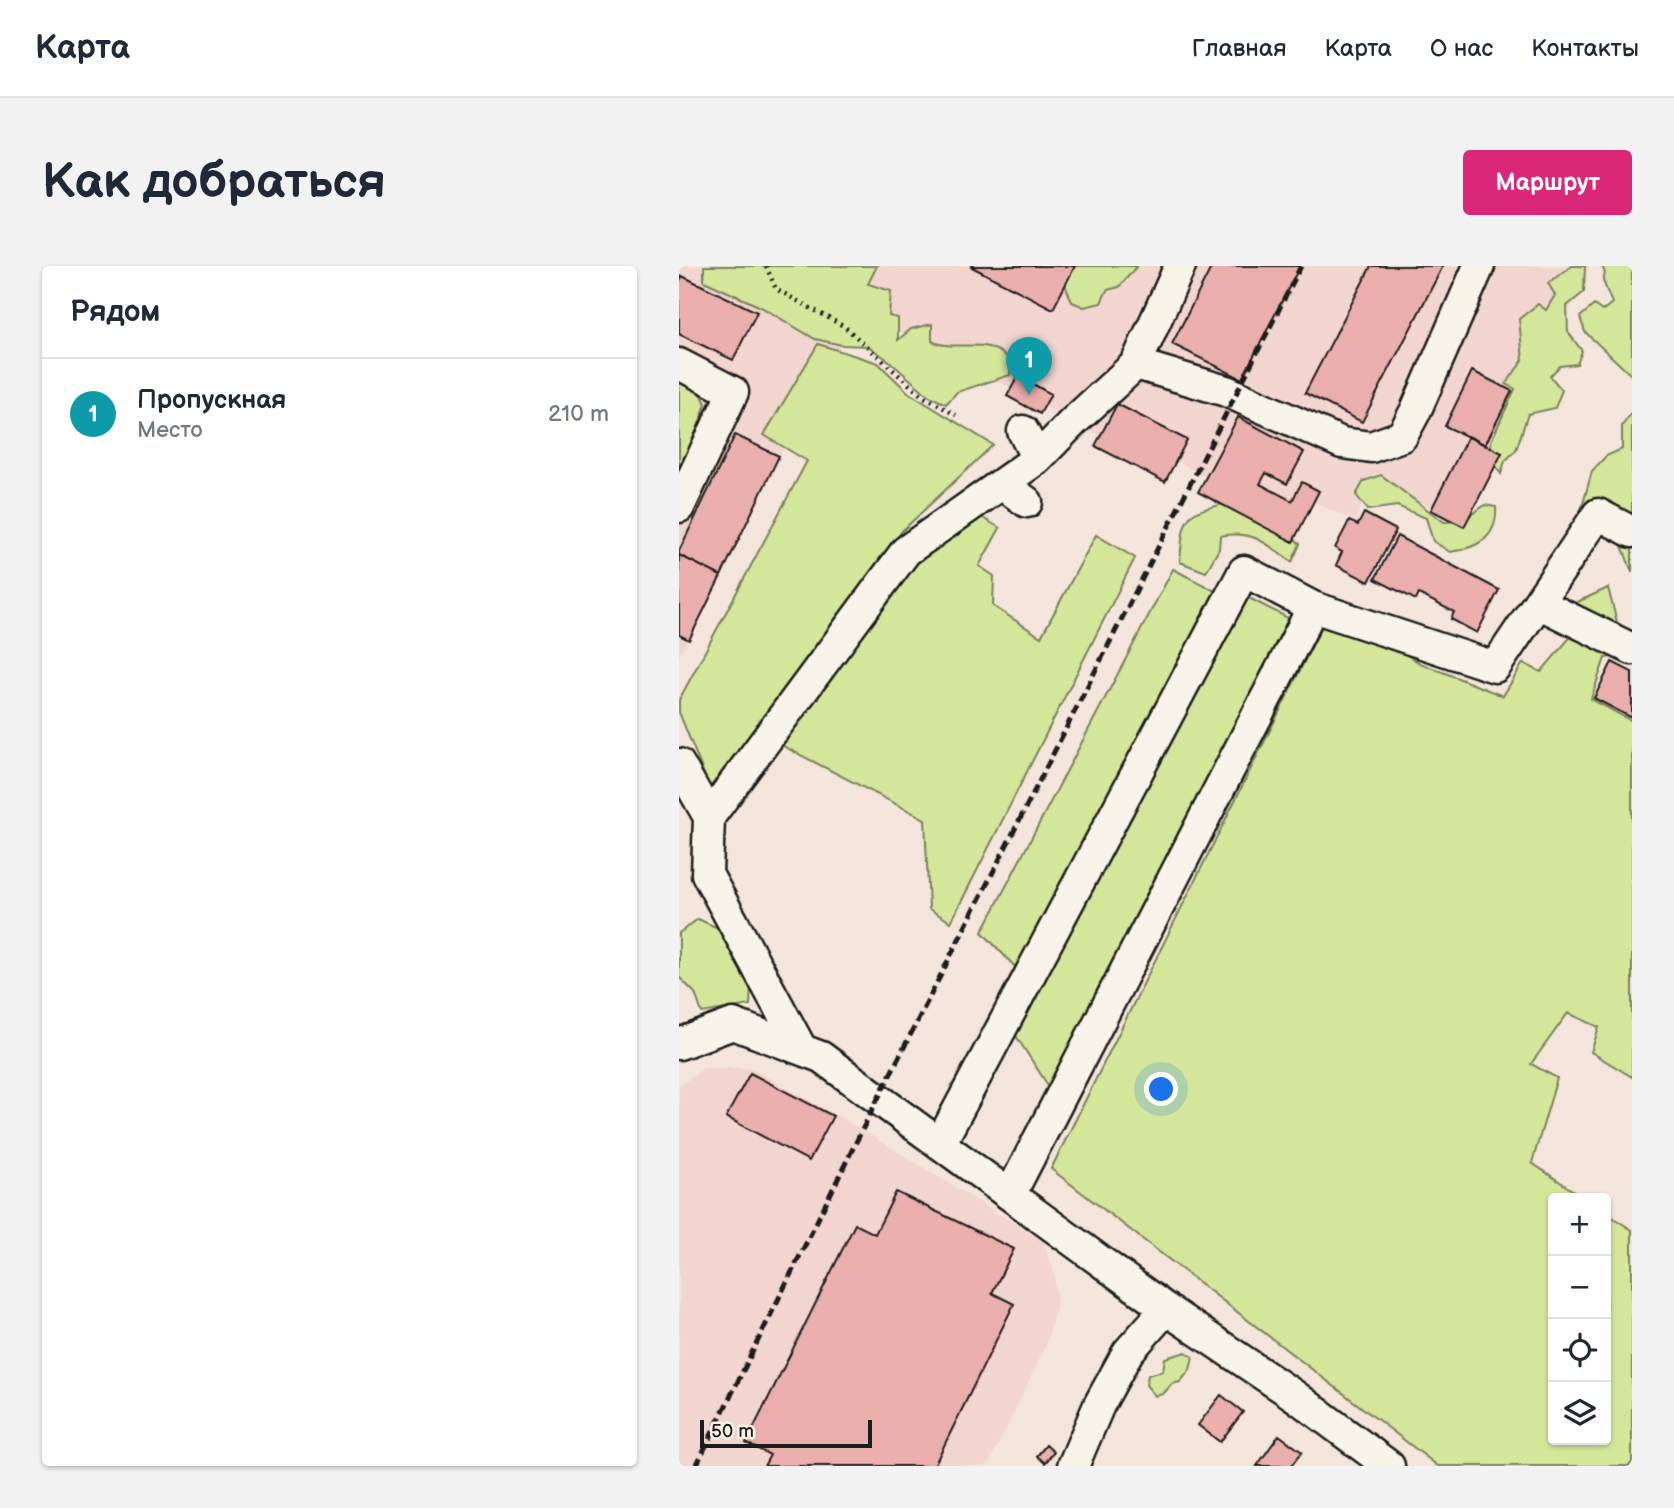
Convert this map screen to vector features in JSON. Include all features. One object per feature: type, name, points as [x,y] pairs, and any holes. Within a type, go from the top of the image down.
[{"type":"street","points":[[709,817],[757,766],[907,551],[1037,459],[1136,365],[1180,266]]},
{"type":"street","points":[[1136,365],[1226,391],[1342,443],[1371,447],[1402,436],[1479,266]]},
{"type":"street","points":[[679,364],[733,392],[679,507]]},
{"type":"street","points":[[1023,431],[1037,459]]},
{"type":"street","points":[[1002,484],[1027,502]]},
{"type":"street","points":[[940,1144],[1244,571],[1313,607],[1495,667],[1598,514],[1632,531]]},
{"type":"street","points":[[1538,603],[1632,649]]},
{"type":"street","points":[[1010,1195],[1313,607]]},
{"type":"street","points":[[679,764],[709,817],[707,874],[736,908],[802,1050]]},
{"type":"street","points":[[693,879],[736,908]]},
{"type":"street","points":[[679,1044],[733,1024],[821,1057],[1166,1309],[1295,1396],[1389,1466]]},
{"type":"street","points":[[1076,1464],[1098,1405],[1128,1352],[1166,1309]]},
{"type":"path","points":[[766,266],[776,289],[845,327],[921,394],[956,415]]},
{"type":"shaded area","points":[[679,266],[737,266],[845,338],[779,457],[679,657]]},
{"type":"shaded area","points":[[789,266],[1590,266],[1464,527],[1373,476],[1355,521],[1314,502],[1293,542],[1198,492],[1206,477],[1177,461],[1165,482],[1095,446],[1100,436],[1045,407],[1040,414],[1007,396],[1011,388],[805,285]]},
{"type":"shaded area","points":[[704,1068],[751,1068],[862,1130],[1043,1241],[1054,1273],[1057,1303],[1046,1345],[988,1466],[679,1466],[679,1086]]},
{"type":"green space","points":[[704,266],[877,266],[868,284],[891,291],[889,316],[898,318],[898,340],[911,329],[932,324],[932,341],[996,350],[1011,360],[1010,375],[957,392],[946,404],[929,396],[868,346],[842,345],[815,339],[761,307],[704,281]]},
{"type":"green space","points":[[1066,266],[1137,266],[1119,287],[1107,290],[1101,303],[1084,307],[1072,302],[1062,277]]},
{"type":"green space","points":[[1572,266],[1585,266],[1584,292],[1567,306],[1568,332],[1582,351],[1577,364],[1560,366],[1550,376],[1562,390],[1555,408],[1528,414],[1516,450],[1505,461],[1501,474],[1492,461],[1491,441],[1515,389],[1506,384],[1523,360],[1519,319],[1538,304],[1546,310],[1555,295],[1548,283]]},
{"type":"green space","points":[[1602,266],[1632,266],[1632,376],[1585,332],[1580,317],[1594,305],[1602,311],[1612,303],[1603,281],[1605,273]]},
{"type":"green space","points":[[818,344],[878,363],[909,393],[993,445],[902,531],[710,789],[679,712],[679,700],[807,461],[764,435]]},
{"type":"green space","points":[[679,374],[695,378],[706,404],[679,479]]},
{"type":"green space","points":[[1632,412],[1632,572],[1616,530],[1587,537],[1581,511],[1592,471],[1606,456],[1622,449],[1622,426]]},
{"type":"green space","points":[[1381,475],[1444,522],[1462,521],[1485,505],[1496,507],[1493,527],[1484,540],[1469,548],[1450,552],[1433,541],[1426,518],[1397,506],[1368,510],[1356,495],[1364,481]]},
{"type":"green space","points":[[1233,502],[1283,528],[1300,544],[1292,562],[1259,540],[1232,535],[1220,536],[1219,549],[1206,572],[1180,562],[1183,533],[1190,517],[1205,509]]},
{"type":"green space","points":[[978,515],[1000,528],[979,566],[994,576],[993,606],[1041,637],[1096,535],[1135,558],[951,922],[929,909],[925,819],[781,745],[916,562]]},
{"type":"green space","points":[[1173,569],[1217,592],[1019,971],[982,932]]},
{"type":"green space","points":[[1608,588],[1617,622],[1632,634],[1632,664],[1624,655],[1605,658],[1591,699],[1632,721],[1632,1077],[1591,1052],[1599,1027],[1568,1013],[1531,1064],[1557,1078],[1532,1163],[1577,1193],[1548,1193],[1548,1445],[1611,1445],[1611,1216],[1632,1230],[1632,1462],[1629,1466],[1438,1466],[1051,1169],[1331,608],[1420,663],[1503,696],[1523,663],[1541,672],[1573,634],[1573,604]]},
{"type":"green space","points":[[1245,596],[1292,620],[1049,1087],[1014,1033]]},
{"type":"green space","points":[[698,919],[729,933],[751,979],[750,1005],[702,1013],[695,993],[679,977],[679,933]]},
{"type":"green space","points":[[1186,1352],[1193,1357],[1190,1370],[1180,1382],[1172,1384],[1163,1394],[1155,1396],[1146,1385],[1148,1375],[1163,1371],[1165,1358]]},
{"type":"building","points":[[970,266],[1075,266],[1053,309]]},
{"type":"building","points":[[1212,266],[1300,266],[1242,379],[1172,344]]},
{"type":"building","points":[[1371,266],[1443,266],[1362,422],[1305,393]]},
{"type":"building","points":[[682,276],[757,312],[733,360],[679,334],[679,283]]},
{"type":"building","points":[[1472,371],[1512,391],[1485,445],[1445,426]]},
{"type":"building","points":[[1018,376],[1051,394],[1040,414],[1007,396]]},
{"type":"building","points":[[1117,404],[1187,440],[1165,482],[1095,446]]},
{"type":"building","points":[[1238,417],[1304,452],[1287,484],[1266,473],[1260,484],[1292,501],[1302,482],[1319,491],[1293,542],[1198,492]]},
{"type":"building","points":[[735,435],[779,456],[721,576],[679,555],[679,551]]},
{"type":"building","points":[[1468,436],[1502,453],[1464,527],[1431,510]]},
{"type":"building","points":[[1364,513],[1396,530],[1369,582],[1336,565],[1342,552],[1335,548],[1349,521],[1358,525]]},
{"type":"building","points":[[1397,536],[1499,590],[1477,633],[1451,619],[1454,612],[1419,594],[1416,600],[1375,579]]},
{"type":"building","points":[[679,555],[721,576],[689,640],[679,635]]},
{"type":"building","points":[[1612,662],[1632,672],[1632,718],[1594,698]]},
{"type":"building","points":[[750,1073],[833,1116],[809,1161],[726,1117]]},
{"type":"building","points":[[896,1192],[1014,1249],[992,1293],[1014,1304],[934,1466],[764,1466],[770,1455],[746,1443],[855,1224],[875,1234]]},
{"type":"building","points":[[1221,1395],[1243,1412],[1220,1442],[1198,1425]]},
{"type":"building","points":[[1279,1435],[1302,1452],[1291,1466],[1257,1466]]},
{"type":"building","points":[[1046,1445],[1054,1452],[1045,1463],[1037,1456]]},
{"type":"railway","points":[[696,1466],[862,1130],[1301,266]]},
{"type":"place","name":"Пропускная","points":[[1029,395]]}]
